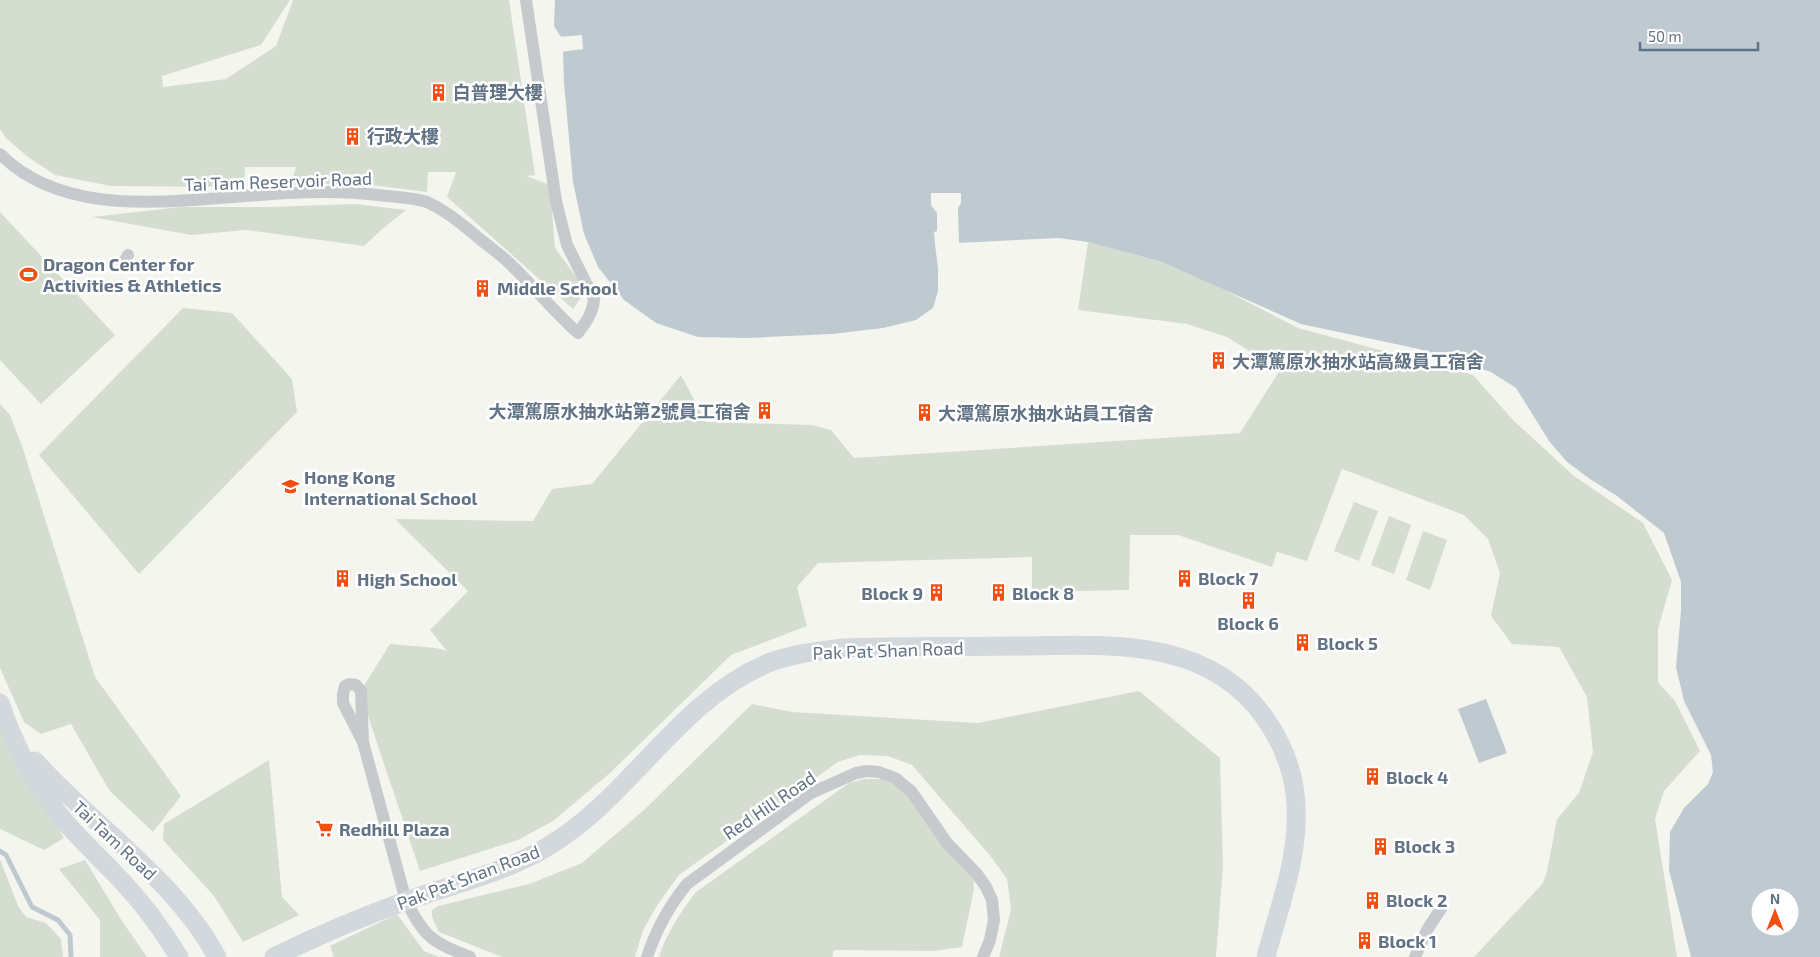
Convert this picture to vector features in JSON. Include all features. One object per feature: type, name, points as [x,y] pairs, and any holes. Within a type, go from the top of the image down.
[{"type":"street","name":"Tai Tam Reservoir Road","points":[[0,154],[17,169],[40,181],[71,192],[108,200],[164,202],[268,194],[355,192],[424,202],[439,208],[455,218],[507,261],[557,314],[578,333],[591,315],[594,299],[567,245],[556,201],[526,0]]},
{"type":"street","name":"Pak Pat Shan Road","points":[[274,957],[300,952],[358,919],[532,856],[560,839],[589,817],[675,730],[708,700],[736,680],[768,663],[806,653],[865,647],[1097,646],[1147,649],[1182,657],[1200,664],[1230,682],[1262,714],[1270,726],[1286,758],[1292,776],[1296,799],[1296,838],[1288,881],[1266,957]]},
{"type":"street","name":"Tai Tam Road","points":[[0,703],[28,766],[55,807],[146,910],[179,957]]},
{"type":"street","name":"Tai Tam Road","points":[[9,726],[26,751],[53,781],[154,876],[176,900],[196,925],[217,957]]},
{"type":"street","points":[[363,742],[406,901],[417,922],[432,940],[470,957]]},
{"type":"street","name":"Red Hill Road","points":[[647,957],[654,935],[676,896],[687,884],[805,797],[841,779],[867,771],[890,775],[906,786],[947,843],[977,874],[986,887],[992,900],[994,920],[990,940],[983,957]]},
{"type":"street","points":[[1415,957],[1427,930],[1442,907]]},
{"type":"shaded area","points":[[0,0],[290,0],[261,45],[162,76],[163,87],[226,79],[276,46],[293,0],[509,0],[535,175],[526,176],[550,185],[555,248],[586,290],[573,309],[447,197],[456,172],[428,172],[427,192],[356,183],[291,185],[296,167],[245,167],[244,187],[111,186],[55,175],[28,157],[6,138],[0,129]]},
{"type":"shaded area","points":[[555,0],[1820,0],[1820,957],[1691,957],[1669,870],[1670,832],[1684,808],[1708,784],[1713,772],[1711,755],[1684,701],[1676,667],[1681,611],[1681,582],[1664,533],[1617,496],[1567,462],[1549,441],[1516,388],[1491,372],[1419,349],[1301,324],[1162,262],[1088,242],[1059,238],[935,244],[938,291],[933,308],[916,320],[883,328],[832,334],[747,338],[698,337],[656,323],[624,300],[598,267],[584,234],[573,182],[561,37],[554,26]]},
{"type":"shaded area","points":[[355,204],[406,210],[364,246],[246,230],[191,235],[92,217],[181,207]]},
{"type":"shaded area","name":"Dragon Center for Activities & Athletics","points":[[0,212],[115,335],[41,404],[0,360]]},
{"type":"shaded area","points":[[1088,242],[1162,262],[1209,282],[1298,328],[1473,375],[1513,420],[1574,476],[1643,523],[1672,580],[1658,629],[1658,682],[1675,701],[1700,751],[1664,791],[1655,819],[1677,957],[1474,957],[1543,883],[1557,819],[1579,793],[1593,752],[1587,697],[1559,647],[1512,644],[1491,616],[1500,573],[1488,539],[1464,515],[1342,469],[1307,561],[1277,552],[1272,567],[1178,535],[1130,535],[1129,590],[1032,592],[1032,557],[818,563],[797,587],[807,626],[731,655],[610,773],[553,821],[518,840],[420,871],[360,692],[390,644],[436,648],[447,651],[430,630],[468,591],[395,519],[533,521],[552,489],[592,484],[681,375],[706,422],[811,425],[831,430],[854,458],[1240,433],[1280,370],[1227,337],[1187,324],[1078,310]]},
{"type":"shaded area","points":[[183,308],[232,313],[292,379],[297,412],[139,574],[39,455]]},
{"type":"shaded area","points":[[0,404],[10,415],[22,446],[95,677],[181,796],[153,832],[109,790],[71,724],[41,734],[24,722],[0,668]]},
{"type":"shaded area","points":[[1354,502],[1378,511],[1359,561],[1334,551]]},
{"type":"shaded area","points":[[1389,516],[1411,525],[1394,574],[1371,565]]},
{"type":"shaded area","points":[[1423,531],[1447,540],[1430,590],[1406,580]]},
{"type":"shaded area","points":[[1139,691],[1220,758],[1223,866],[1216,957],[999,957],[1011,910],[1007,879],[992,858],[912,765],[888,756],[860,755],[838,762],[679,875],[658,904],[643,930],[635,957],[502,957],[439,932],[432,917],[432,910],[438,906],[529,884],[582,863],[644,810],[752,704],[792,712],[978,723]]},
{"type":"shaded area","points":[[1486,699],[1507,753],[1479,763],[1458,709]]},
{"type":"shaded area","points":[[0,724],[64,838],[44,850],[0,829]]},
{"type":"shaded area","points":[[269,760],[282,897],[299,915],[243,942],[214,896],[163,840],[164,824]]},
{"type":"shaded area","points":[[864,779],[883,779],[899,785],[973,872],[974,889],[962,947],[934,951],[834,950],[832,957],[659,957],[674,923],[696,892],[849,783]]},
{"type":"shaded area","points":[[0,859],[18,906],[26,917],[46,923],[61,939],[63,957],[0,957]]},
{"type":"shaded area","points":[[85,860],[122,921],[147,957],[100,957],[100,920],[59,869]]},
{"type":"shaded area","points":[[397,914],[424,951],[439,957],[334,957],[330,946]]},
{"type":"pier","points":[[582,35],[583,49],[561,52],[558,37]]},
{"type":"pier","points":[[931,193],[961,193],[961,203],[958,208],[959,244],[935,244],[934,232],[937,231],[937,213],[931,205]]},
{"type":"waterway","points":[[0,851],[6,855],[32,907],[58,920],[70,935],[71,957]]},
{"type":"place","name":"白普理大樓","points":[[439,92]]},
{"type":"place","name":"行政大樓","points":[[353,136]]},
{"type":"place","name":"Dragon Center for Activities & Athletics","points":[[29,274]]},
{"type":"place","name":"Middle School","points":[[483,288]]},
{"type":"place","name":"大潭篤原水抽水站高級員工宿舍","points":[[1218,361]]},
{"type":"place","name":"大潭篤原水抽水站第2號員工宿舍","points":[[765,411]]},
{"type":"place","name":"大潭篤原水抽水站員工宿舍","points":[[924,413]]},
{"type":"place","name":"Hong Kong International School","points":[[290,487]]},
{"type":"place","name":"Block 7","points":[[1184,578]]},
{"type":"place","name":"High School","points":[[343,579]]},
{"type":"place","name":"Block 9","points":[[937,593]]},
{"type":"place","name":"Block 8","points":[[998,593]]},
{"type":"place","name":"Block 6","points":[[1248,600]]},
{"type":"place","name":"Block 5","points":[[1303,643]]},
{"type":"place","name":"Block 4","points":[[1372,777]]},
{"type":"place","name":"Redhill Plaza","points":[[325,829]]},
{"type":"place","name":"Block 3","points":[[1380,846]]},
{"type":"place","name":"Block 2","points":[[1372,900]]},
{"type":"place","name":"Block 1","points":[[1364,941]]}]
